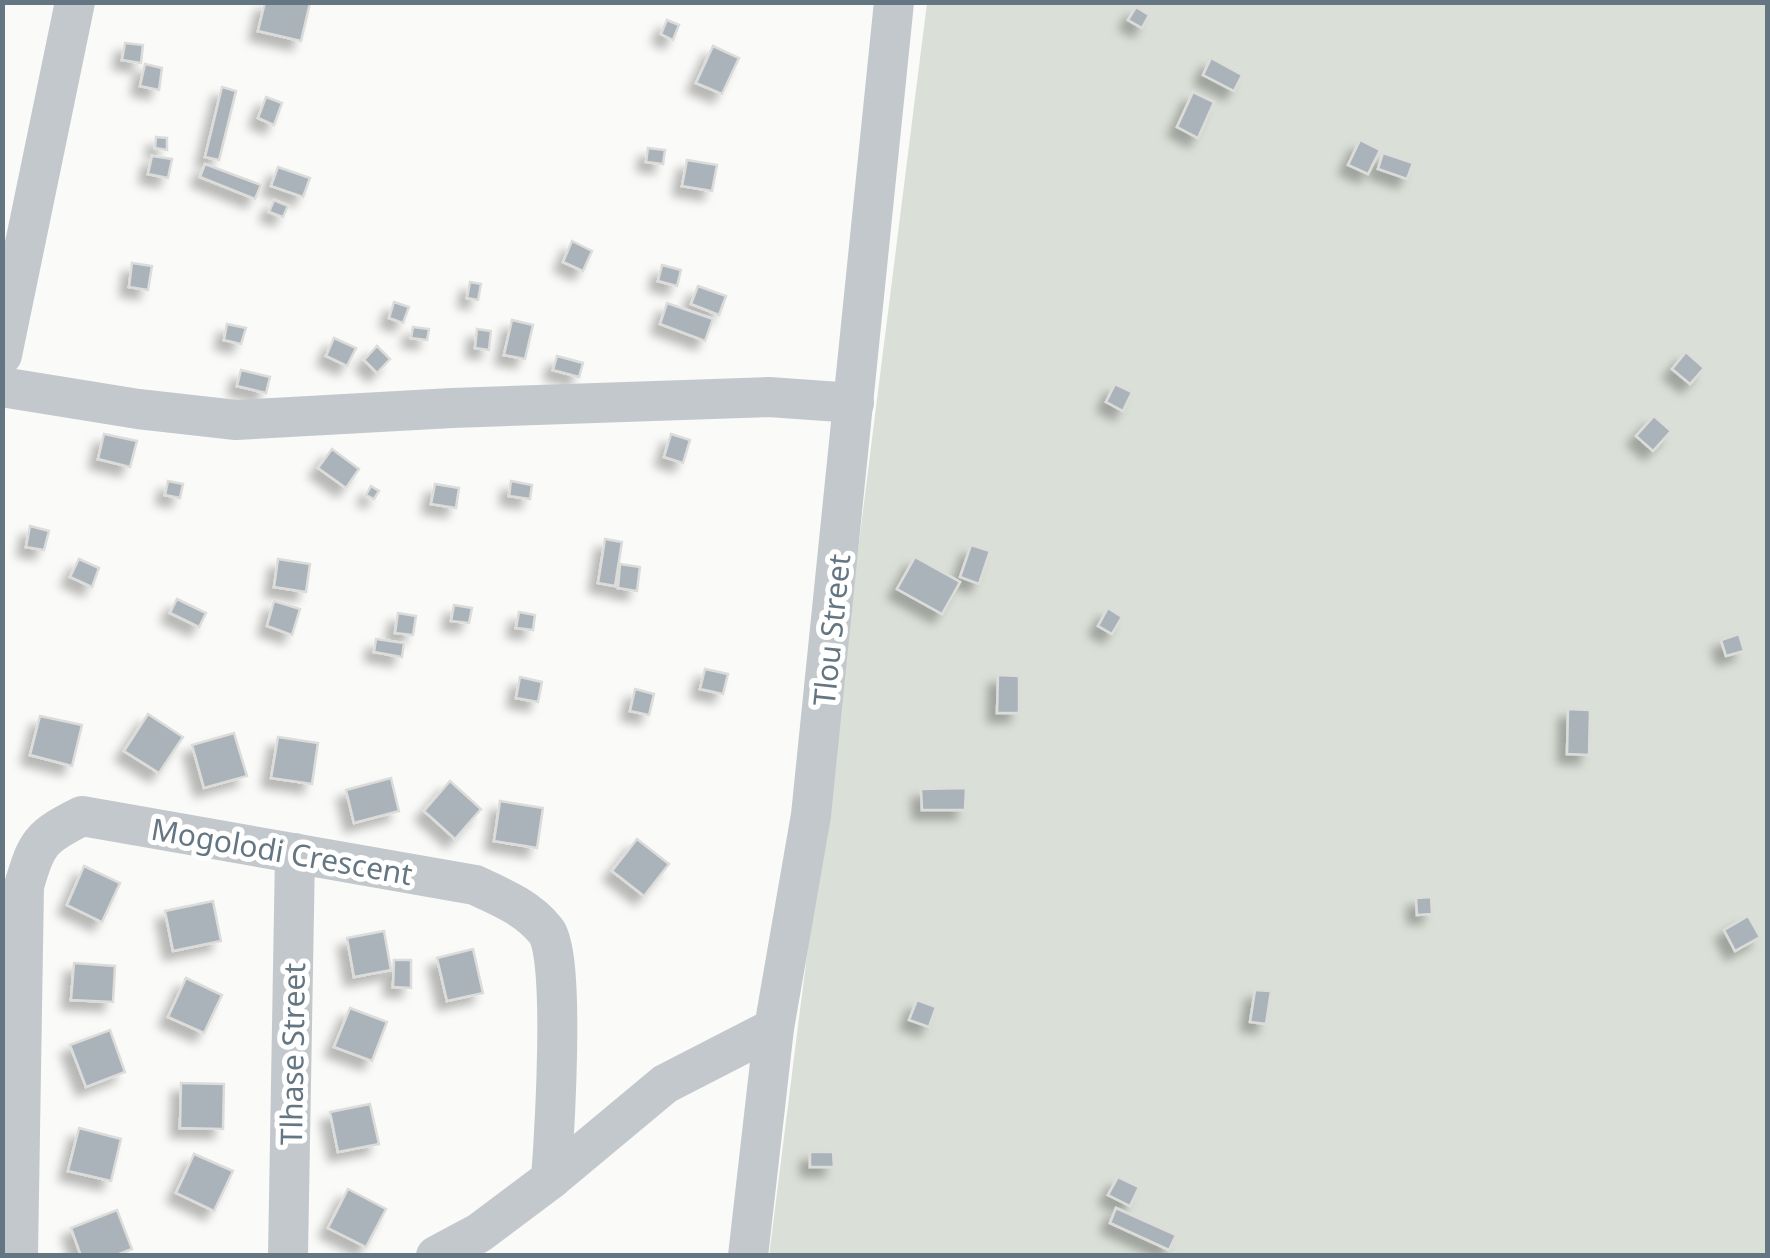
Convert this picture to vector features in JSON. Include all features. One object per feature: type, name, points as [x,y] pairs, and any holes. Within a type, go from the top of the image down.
[{"type":"street","points":[[2,355],[75,2]]},
{"type":"street","name":"Tlou Street","points":[[748,1256],[774,1028],[811,815],[894,2]]},
{"type":"street","points":[[2,387],[236,420],[750,398],[854,403]]},
{"type":"street","name":"Mogolodi Crescent","points":[[18,1256],[24,886],[36,847],[54,830],[82,816],[475,885],[516,903],[549,934],[554,964],[558,1098],[551,1178]]},
{"type":"street","name":"Tlhase Street","points":[[288,1256],[295,853]]},
{"type":"street","points":[[436,1256],[478,1233],[665,1084],[774,1028]]},
{"type":"shaded area","points":[[927,3],[1767,3],[1767,1255],[769,1256]]},
{"type":"building","points":[[265,2],[310,3],[301,41],[258,31]]},
{"type":"building","points":[[1136,7],[1149,15],[1142,28],[1128,20]]},
{"type":"building","points":[[667,20],[679,25],[673,40],[661,34]]},
{"type":"building","points":[[125,43],[143,45],[141,63],[122,60]]},
{"type":"building","points":[[713,46],[739,58],[722,94],[696,83]]},
{"type":"building","points":[[1211,58],[1242,75],[1234,91],[1203,75]]},
{"type":"building","points":[[145,64],[162,68],[159,90],[140,86]]},
{"type":"building","points":[[222,87],[236,91],[219,160],[205,157]]},
{"type":"building","points":[[1193,92],[1214,102],[1198,138],[1177,127]]},
{"type":"building","points":[[266,97],[282,103],[274,125],[258,118]]},
{"type":"building","points":[[156,137],[167,138],[167,150],[155,148]]},
{"type":"building","points":[[1360,140],[1380,150],[1368,174],[1348,165]]},
{"type":"building","points":[[648,148],[665,150],[663,164],[646,162]]},
{"type":"building","points":[[1383,153],[1413,163],[1407,179],[1378,169]]},
{"type":"building","points":[[152,156],[172,159],[168,178],[148,174]]},
{"type":"building","points":[[687,160],[717,165],[712,191],[682,186]]},
{"type":"building","points":[[205,164],[261,185],[255,199],[200,177]]},
{"type":"building","points":[[278,167],[310,178],[303,197],[271,186]]},
{"type":"building","points":[[274,200],[288,206],[283,217],[269,212]]},
{"type":"building","points":[[572,241],[592,251],[583,271],[563,262]]},
{"type":"building","points":[[132,263],[152,266],[148,290],[129,287]]},
{"type":"building","points":[[662,265],[681,270],[677,286],[658,281]]},
{"type":"building","points":[[470,282],[481,284],[478,300],[467,298]]},
{"type":"building","points":[[698,286],[726,296],[719,315],[691,304]]},
{"type":"building","points":[[394,302],[409,307],[403,323],[389,318]]},
{"type":"building","points":[[667,303],[713,319],[705,341],[660,324]]},
{"type":"building","points":[[512,320],[533,325],[525,359],[504,355]]},
{"type":"building","points":[[227,324],[246,328],[241,344],[224,340]]},
{"type":"building","points":[[413,327],[429,329],[427,340],[411,338]]},
{"type":"building","points":[[477,329],[491,331],[489,350],[475,348]]},
{"type":"building","points":[[334,338],[356,348],[347,366],[326,356]]},
{"type":"building","points":[[377,346],[390,359],[377,373],[364,360]]},
{"type":"building","points":[[1686,352],[1704,368],[1690,384],[1672,369]]},
{"type":"building","points":[[557,356],[583,363],[579,377],[553,370]]},
{"type":"building","points":[[241,370],[270,377],[266,393],[237,386]]},
{"type":"building","points":[[1115,384],[1132,392],[1123,411],[1106,402]]},
{"type":"building","points":[[1654,416],[1671,431],[1653,451],[1636,436]]},
{"type":"building","points":[[104,434],[137,441],[130,467],[98,459]]},
{"type":"building","points":[[671,434],[690,440],[683,463],[664,457]]},
{"type":"building","points":[[332,449],[359,469],[346,488],[318,468]]},
{"type":"building","points":[[168,481],[183,484],[180,498],[165,495]]},
{"type":"building","points":[[511,481],[532,485],[530,499],[509,496]]},
{"type":"building","points":[[435,484],[459,488],[456,508],[431,504]]},
{"type":"building","points":[[371,486],[379,491],[374,499],[366,495]]},
{"type":"building","points":[[30,526],[49,531],[44,550],[26,547]]},
{"type":"building","points":[[605,539],[622,542],[615,586],[598,583]]},
{"type":"building","points":[[971,545],[990,551],[979,584],[960,577]]},
{"type":"building","points":[[915,557],[960,582],[942,614],[897,589]]},
{"type":"building","points":[[79,559],[99,568],[92,587],[70,577]]},
{"type":"building","points":[[278,559],[310,564],[306,592],[274,587]]},
{"type":"building","points":[[620,564],[640,567],[637,591],[618,588]]},
{"type":"building","points":[[177,599],[206,613],[199,627],[170,613]]},
{"type":"building","points":[[274,601],[300,609],[292,635],[267,626]]},
{"type":"building","points":[[454,605],[472,608],[469,623],[451,621]]},
{"type":"building","points":[[1108,608],[1122,617],[1112,634],[1098,626]]},
{"type":"building","points":[[519,612],[535,615],[533,630],[516,628]]},
{"type":"building","points":[[398,613],[416,616],[413,635],[395,633]]},
{"type":"building","points":[[1739,634],[1744,651],[1726,656],[1721,640]]},
{"type":"building","points":[[376,639],[404,643],[402,657],[374,652]]},
{"type":"building","points":[[705,669],[728,674],[723,694],[700,689]]},
{"type":"building","points":[[998,675],[1019,676],[1019,713],[997,713]]},
{"type":"building","points":[[520,677],[542,682],[538,702],[516,698]]},
{"type":"building","points":[[635,689],[654,694],[649,715],[630,711]]},
{"type":"building","points":[[1568,709],[1590,710],[1589,755],[1567,754]]},
{"type":"building","points":[[148,714],[183,737],[159,773],[124,751]]},
{"type":"building","points":[[40,716],[82,725],[72,766],[30,755]]},
{"type":"building","points":[[234,733],[247,776],[204,788],[192,745]]},
{"type":"building","points":[[278,737],[318,743],[312,784],[271,778]]},
{"type":"building","points":[[391,778],[399,811],[354,823],[346,790]]},
{"type":"building","points":[[450,781],[481,809],[455,839],[424,811]]},
{"type":"building","points":[[966,788],[965,810],[922,810],[921,789]]},
{"type":"building","points":[[500,801],[543,808],[537,848],[494,841]]},
{"type":"building","points":[[637,839],[669,864],[644,896],[612,871]]},
{"type":"building","points":[[84,866],[120,883],[102,922],[67,905]]},
{"type":"building","points":[[1431,897],[1432,914],[1417,915],[1416,898]]},
{"type":"building","points":[[213,901],[221,941],[173,951],[165,911]]},
{"type":"building","points":[[1748,916],[1760,937],[1735,951],[1724,930]]},
{"type":"building","points":[[384,931],[391,970],[354,977],[347,938]]},
{"type":"building","points":[[473,949],[483,993],[447,1001],[437,958]]},
{"type":"building","points":[[394,960],[411,960],[411,988],[393,987]]},
{"type":"building","points":[[74,963],[115,966],[113,1002],[71,1000]]},
{"type":"building","points":[[186,978],[222,995],[204,1033],[168,1017]]},
{"type":"building","points":[[1255,990],[1271,991],[1266,1024],[1250,1022]]},
{"type":"building","points":[[917,1000],[936,1007],[929,1027],[909,1020]]},
{"type":"building","points":[[350,1008],[387,1022],[372,1061],[334,1047]]},
{"type":"building","points":[[110,1030],[125,1072],[86,1087],[70,1045]]},
{"type":"building","points":[[181,1083],[224,1084],[223,1129],[180,1128]]},
{"type":"building","points":[[370,1104],[379,1144],[338,1152],[330,1112]]},
{"type":"building","points":[[79,1128],[121,1139],[111,1181],[68,1171]]},
{"type":"building","points":[[810,1152],[833,1152],[834,1167],[810,1167]]},
{"type":"building","points":[[194,1154],[233,1171],[214,1211],[176,1193]]},
{"type":"building","points":[[1118,1177],[1139,1187],[1130,1206],[1108,1195]]},
{"type":"building","points":[[348,1189],[386,1209],[366,1247],[328,1228]]},
{"type":"building","points":[[1116,1208],[1176,1235],[1169,1250],[1110,1223]]},
{"type":"building","points":[[117,1210],[132,1249],[114,1256],[81,1256],[71,1228]]}]
